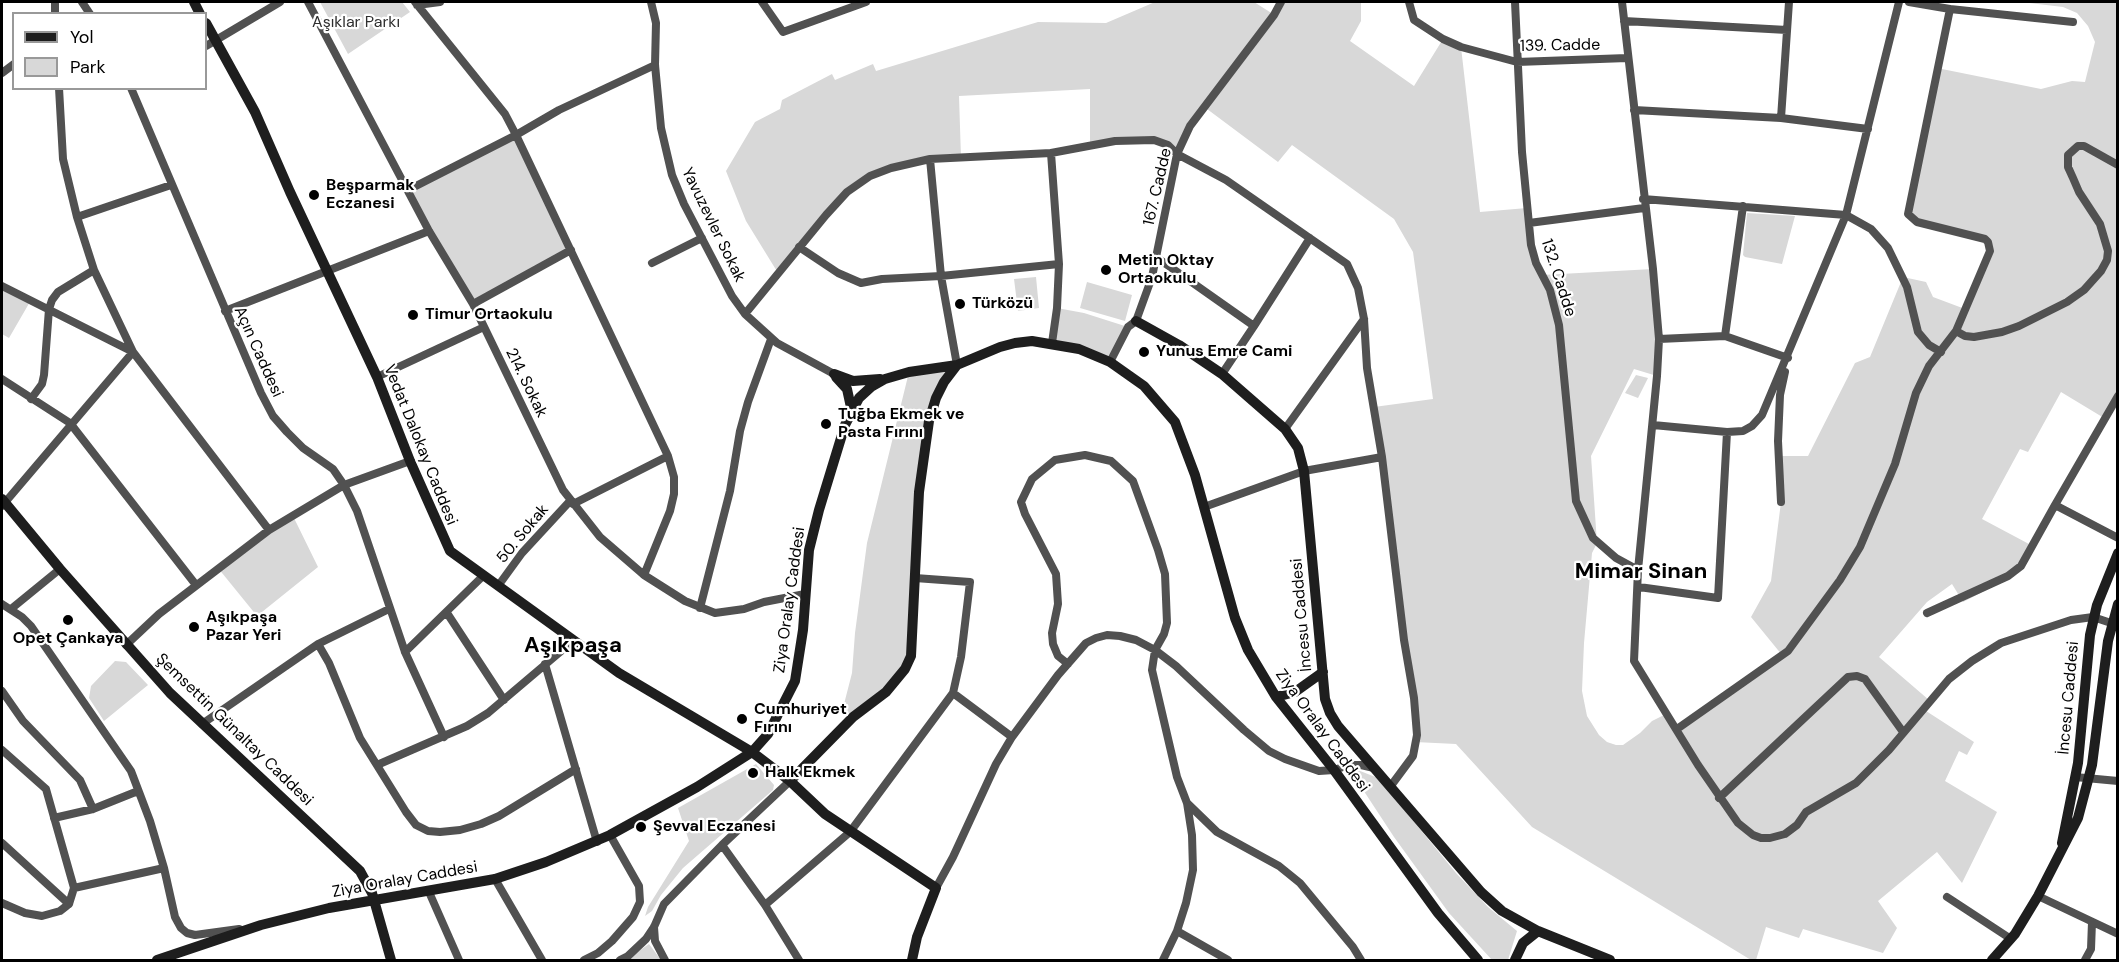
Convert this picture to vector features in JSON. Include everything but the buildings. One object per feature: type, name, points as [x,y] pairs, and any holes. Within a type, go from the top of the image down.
[{"type":"main road","name":"Vedat Dalokay Caddesi","points":[[207,27],[211,43],[255,112],[377,377],[446,545],[456,556],[483,576],[619,673],[752,752],[790,781],[825,814],[936,888]]},
{"type":"main road","name":"İncesu Caddesi","points":[[1136,321],[1179,345],[1222,374],[1285,429],[1298,448],[1304,471],[1325,699],[1338,726],[1481,892],[1502,911],[1538,931],[1610,960]]},
{"type":"main road","name":"Ziya Oralay Caddesi","points":[[157,960],[261,926],[329,908],[495,879],[597,842],[698,787],[752,752],[768,734],[795,681],[803,630],[809,550],[844,425],[865,392],[885,379],[909,372],[957,365],[1015,343],[1032,341],[1079,349],[1110,362],[1144,386],[1175,422],[1204,507],[1235,618],[1248,650],[1276,697],[1334,770],[1431,904],[1478,960]]},
{"type":"main road","points":[[790,781],[853,717],[886,692],[905,669],[911,656],[919,492],[929,422],[936,398],[944,382],[957,365]]},
{"type":"main road","points":[[834,374],[858,381],[885,379]]},
{"type":"main road","points":[[834,374],[847,389],[852,412]]},
{"type":"main road","name":"Şemsettin Günaltay Caddesi","points":[[3,503],[170,693],[351,860],[368,882],[392,960]]},
{"type":"main road","name":"İncesu Caddesi","points":[[2061,849],[2075,777],[2093,617],[2118,553]]},
{"type":"main road","name":"İncesu Caddesi","points":[[1995,959],[2011,939],[2038,896],[2078,818],[2092,765],[2111,623],[2118,604]]},
{"type":"main road","points":[[1276,697],[1295,692],[1323,672]]},
{"type":"main road","points":[[912,960],[917,937],[936,888]]},
{"type":"main road","points":[[1515,960],[1523,943],[1538,931]]},
{"type":"street","points":[[211,43],[280,2]]},
{"type":"street","name":"214. Sokak","points":[[308,2],[429,231],[473,304],[572,502],[607,543],[644,575],[700,608],[727,613],[764,602],[805,594]]},
{"type":"street","points":[[416,3],[440,2]]},
{"type":"street","name":"Yavuzevler Sokak","points":[[651,2],[656,23],[655,65],[661,128],[666,154],[684,204],[732,296],[744,314],[771,339],[834,374]]},
{"type":"street","points":[[762,2],[783,32],[866,2]]},
{"type":"street","name":"167. Cadde","points":[[1110,362],[1128,327],[1136,321],[1152,277],[1177,154],[1190,126],[1274,15],[1281,2]]},
{"type":"street","name":"139. Cadde","points":[[1409,2],[1414,20],[1444,40],[1517,62],[1627,58]]},
{"type":"street","name":"132. Cadde","points":[[1515,2],[1517,62],[1531,245],[1536,263],[1550,290],[1559,325],[1576,501],[1593,538],[1616,558],[1638,570]]},
{"type":"street","points":[[1622,2],[1659,339],[1653,425],[1638,570],[1634,661],[1719,798],[1738,824],[1753,835],[1765,839],[1785,834],[1797,825],[1806,812],[1856,783],[1881,759],[1949,679],[2001,643],[2071,620],[2093,617],[2111,623]]},
{"type":"street","points":[[1780,118],[1789,2]]},
{"type":"street","points":[[1653,425],[1727,432],[1743,431],[1752,426],[1762,415],[1846,215],[1899,2]]},
{"type":"street","points":[[1909,2],[1950,9],[2073,22]]},
{"type":"street","points":[[416,3],[505,114],[668,456],[674,477],[674,494],[670,511],[644,575]]},
{"type":"street","points":[[1677,729],[1788,651],[1840,580],[1860,547],[1895,464],[1916,393],[1929,366],[1956,331],[1990,251],[1985,239],[1917,222],[1910,218],[1907,210],[1950,9]]},
{"type":"street","points":[[1624,21],[1787,30]]},
{"type":"street","points":[[408,189],[516,135],[559,110],[655,65]]},
{"type":"street","points":[[59,90],[63,159],[77,217],[94,270],[133,352],[269,530]]},
{"type":"street","name":"Açın Caddesi","points":[[132,90],[225,311],[273,416],[303,448],[333,470],[344,485],[357,511],[405,652],[444,737]]},
{"type":"street","points":[[1634,110],[1780,118],[1868,129]]},
{"type":"street","points":[[744,314],[825,215],[847,192],[870,176],[891,168],[930,159],[1051,153],[1106,142],[1154,140],[1168,145],[1177,154],[1226,180],[1347,264],[1358,288],[1364,319],[1367,368],[1382,457],[1404,639],[1414,698],[1417,735],[1413,756],[1390,787]]},
{"type":"street","points":[[1956,331],[1965,336],[1974,337],[2002,332],[2067,302],[2084,290],[2101,271],[2107,260],[2108,251],[2100,224],[2079,192],[2068,167],[2068,155],[2078,146],[2084,146],[2118,165]]},
{"type":"street","points":[[1051,153],[1059,264],[1057,308],[1052,343]]},
{"type":"street","points":[[930,159],[941,276],[957,365]]},
{"type":"street","points":[[77,217],[171,185]]},
{"type":"street","points":[[1643,199],[1846,215],[1871,229],[1888,248],[1907,287],[1918,332],[1929,345],[1941,352]]},
{"type":"street","points":[[1725,336],[1743,206]]},
{"type":"street","points":[[1529,223],[1644,208]]},
{"type":"street","points":[[225,311],[429,231]]},
{"type":"street","points":[[652,263],[702,238]]},
{"type":"street","points":[[1222,374],[1310,238]]},
{"type":"street","points":[[799,247],[838,273],[861,283],[882,279],[941,276],[1059,264]]},
{"type":"street","points":[[473,304],[571,250]]},
{"type":"street","points":[[1156,257],[1254,326]]},
{"type":"street","points":[[31,399],[42,384],[44,375],[49,309],[52,300],[58,292],[94,270]]},
{"type":"street","points":[[2,286],[133,352]]},
{"type":"street","points":[[1285,429],[1364,319]]},
{"type":"street","points":[[377,377],[484,327]]},
{"type":"street","points":[[1659,339],[1725,336],[1788,357]]},
{"type":"street","points":[[700,608],[730,492],[740,431],[771,339]]},
{"type":"street","points":[[3,503],[133,352]]},
{"type":"street","points":[[1781,502],[1778,441],[1780,395],[1788,357]]},
{"type":"street","points":[[2,379],[70,423],[196,585]]},
{"type":"street","points":[[1927,614],[2008,576],[2021,566],[2118,396]]},
{"type":"street","points":[[1639,587],[1718,598],[1727,432]]},
{"type":"street","points":[[1068,664],[1058,656],[1053,644],[1052,633],[1058,603],[1056,574],[1021,502],[1032,478],[1054,460],[1085,455],[1111,461],[1133,481],[1165,574],[1167,623],[1155,650],[1152,670],[1177,777],[1187,803],[1192,836],[1192,870],[1186,903],[1177,931],[1163,960]]},
{"type":"street","points":[[572,502],[668,456]]},
{"type":"street","points":[[1204,507],[1304,471],[1382,457]]},
{"type":"street","points":[[126,645],[159,614],[269,530],[344,485],[410,461]]},
{"type":"street","name":"50. Sokak","points":[[498,586],[522,553],[572,502]]},
{"type":"street","points":[[2055,505],[2118,538]]},
{"type":"street","points":[[11,609],[60,569]]},
{"type":"street","points":[[405,652],[483,576]]},
{"type":"street","points":[[765,905],[850,832],[953,693],[961,657],[970,582],[915,578]]},
{"type":"street","points":[[2,604],[22,618],[36,634],[131,771],[150,821],[175,917],[187,933],[195,935],[261,926]]},
{"type":"street","points":[[202,724],[318,644],[389,609]]},
{"type":"street","points":[[447,613],[504,700]]},
{"type":"street","points":[[936,888],[996,764],[1012,737],[1068,664],[1086,643],[1096,638],[1107,635],[1136,640],[1155,650],[1176,666],[1269,751],[1319,771],[1334,770],[1349,765],[1374,768]]},
{"type":"street","points":[[376,765],[467,726],[504,700],[573,641]]},
{"type":"street","points":[[318,644],[360,738],[406,813],[416,825],[428,831],[440,832],[470,827],[499,816],[576,769]]},
{"type":"street","points":[[545,664],[597,842]]},
{"type":"street","points":[[1719,798],[1848,677],[1857,676],[1865,679],[1903,732]]},
{"type":"street","points":[[2,691],[23,721],[80,780],[93,809]]},
{"type":"street","points":[[953,693],[1012,737]]},
{"type":"street","points":[[2,750],[46,789],[74,888],[69,904],[60,910],[42,916],[25,913],[2,903]]},
{"type":"street","points":[[2075,777],[2118,781]]},
{"type":"street","points":[[620,960],[628,956],[646,939],[664,904],[790,781]]},
{"type":"street","points":[[54,818],[93,809],[138,791]]},
{"type":"street","points":[[1187,803],[1217,832],[1278,866],[1300,883],[1353,947],[1361,960]]},
{"type":"street","points":[[584,960],[598,953],[612,941],[633,917],[640,902],[639,886],[610,835]]},
{"type":"street","points":[[2,843],[69,904]]},
{"type":"street","points":[[722,845],[765,905],[799,960]]},
{"type":"street","points":[[74,888],[164,868]]},
{"type":"street","points":[[495,879],[542,960]]},
{"type":"street","points":[[429,892],[459,960]]},
{"type":"street","points":[[2038,896],[2118,934]]},
{"type":"street","points":[[1947,897],[2011,939]]},
{"type":"street","points":[[2085,960],[2091,949],[2092,922]]},
{"type":"street","points":[[654,927],[655,941],[665,960]]},
{"type":"street","points":[[1177,931],[1228,960]]},
{"type":"green space","name":"Aşıklar Parkı","points":[[320,2],[402,2],[410,12],[348,54]]},
{"type":"green space","points":[[1155,2],[1254,2],[1273,14],[1281,2],[1361,2],[1361,21],[1350,41],[1414,86],[1443,39],[1461,47],[1480,212],[1527,208],[1531,245],[1542,275],[1653,269],[1657,376],[1634,369],[1591,456],[1597,543],[1592,553],[1582,691],[1587,716],[1599,735],[1607,742],[1623,745],[1652,721],[1666,714],[1677,728],[1782,655],[1751,617],[1771,581],[1781,502],[1779,456],[1808,456],[1855,363],[1870,357],[1903,277],[1926,282],[1933,297],[1965,309],[1990,251],[1988,242],[1910,218],[1937,68],[2041,89],[2072,81],[2085,82],[2095,42],[2088,26],[2077,13],[2063,7],[2021,2],[2117,2],[2117,396],[2104,418],[2061,392],[2028,452],[2020,449],[1982,519],[2029,544],[2014,576],[1963,602],[1952,584],[1927,602],[1879,657],[1929,700],[1923,709],[1974,742],[1967,755],[1959,751],[1945,781],[1997,812],[1962,883],[1937,852],[1878,901],[1897,928],[1883,953],[1803,929],[1799,938],[1766,927],[1756,960],[1751,960],[1532,827],[1456,744],[1415,742],[1417,735],[1374,407],[1433,399],[1413,252],[1394,219],[1292,145],[1278,162],[1203,106],[1177,154],[1154,140],[1090,145],[1090,89],[959,96],[961,158],[891,168],[847,192],[778,273],[746,221],[726,171],[755,122],[780,109],[782,100],[832,74],[835,80],[873,64],[876,71],[1038,22],[1106,23]]},
{"type":"green space","points":[[516,135],[571,250],[473,304],[408,190]]},
{"type":"green space","points":[[1747,213],[1795,216],[1782,264],[1743,255]]},
{"type":"green space","points":[[1036,277],[1039,308],[1018,311],[1014,279]]},
{"type":"green space","points":[[1087,282],[1132,295],[1125,321],[1080,308]]},
{"type":"green space","points":[[2,286],[31,300],[9,338],[2,334]]},
{"type":"green space","points":[[1057,308],[1084,313],[1128,327],[1110,362],[1052,343]]},
{"type":"green space","points":[[957,365],[929,421],[905,669],[853,717],[843,708],[852,673],[867,543],[909,372]]},
{"type":"green space","points":[[1636,375],[1648,378],[1638,398],[1625,393]]},
{"type":"green space","points":[[293,516],[318,567],[257,616],[218,568]]},
{"type":"green space","points":[[115,661],[126,662],[148,685],[104,721],[89,698],[91,686]]},
{"type":"green space","points":[[756,764],[774,785],[773,790],[683,868],[661,895],[652,911],[645,916],[648,907],[689,841],[678,808]]},
{"type":"green space","points":[[1355,769],[1378,778],[1456,873],[1488,907],[1517,931],[1508,960],[1492,960],[1449,913],[1394,837],[1352,773]]},
{"type":"green space","points":[[649,944],[661,960],[626,960]]},
{"type":"place","name":"Beşparmak Eczanesi","points":[[314,195]]},
{"type":"place","name":"Metin Oktay Ortaokulu","points":[[1106,270]]},
{"type":"place","name":"Türközü","points":[[960,304]]},
{"type":"place","name":"Timur Ortaokulu","points":[[413,315]]},
{"type":"place","name":"Yunus Emre Cami","points":[[1144,352]]},
{"type":"place","name":"Tuğba Ekmek ve Pasta Fırını","points":[[826,424]]},
{"type":"place","name":"Opet Çankaya","points":[[68,620]]},
{"type":"place","name":"Aşıkpaşa Pazar Yeri","points":[[194,627]]},
{"type":"place","name":"Cumhuriyet Fırını","points":[[742,719]]},
{"type":"place","name":"Halk Ekmek","points":[[753,773]]},
{"type":"place","name":"Şevval Eczanesi","points":[[641,827]]},
{"type":"district","name":"Mimar Sinan","points":[[1641,572]]},
{"type":"district","name":"Aşıkpaşa","points":[[573,646]]}]
